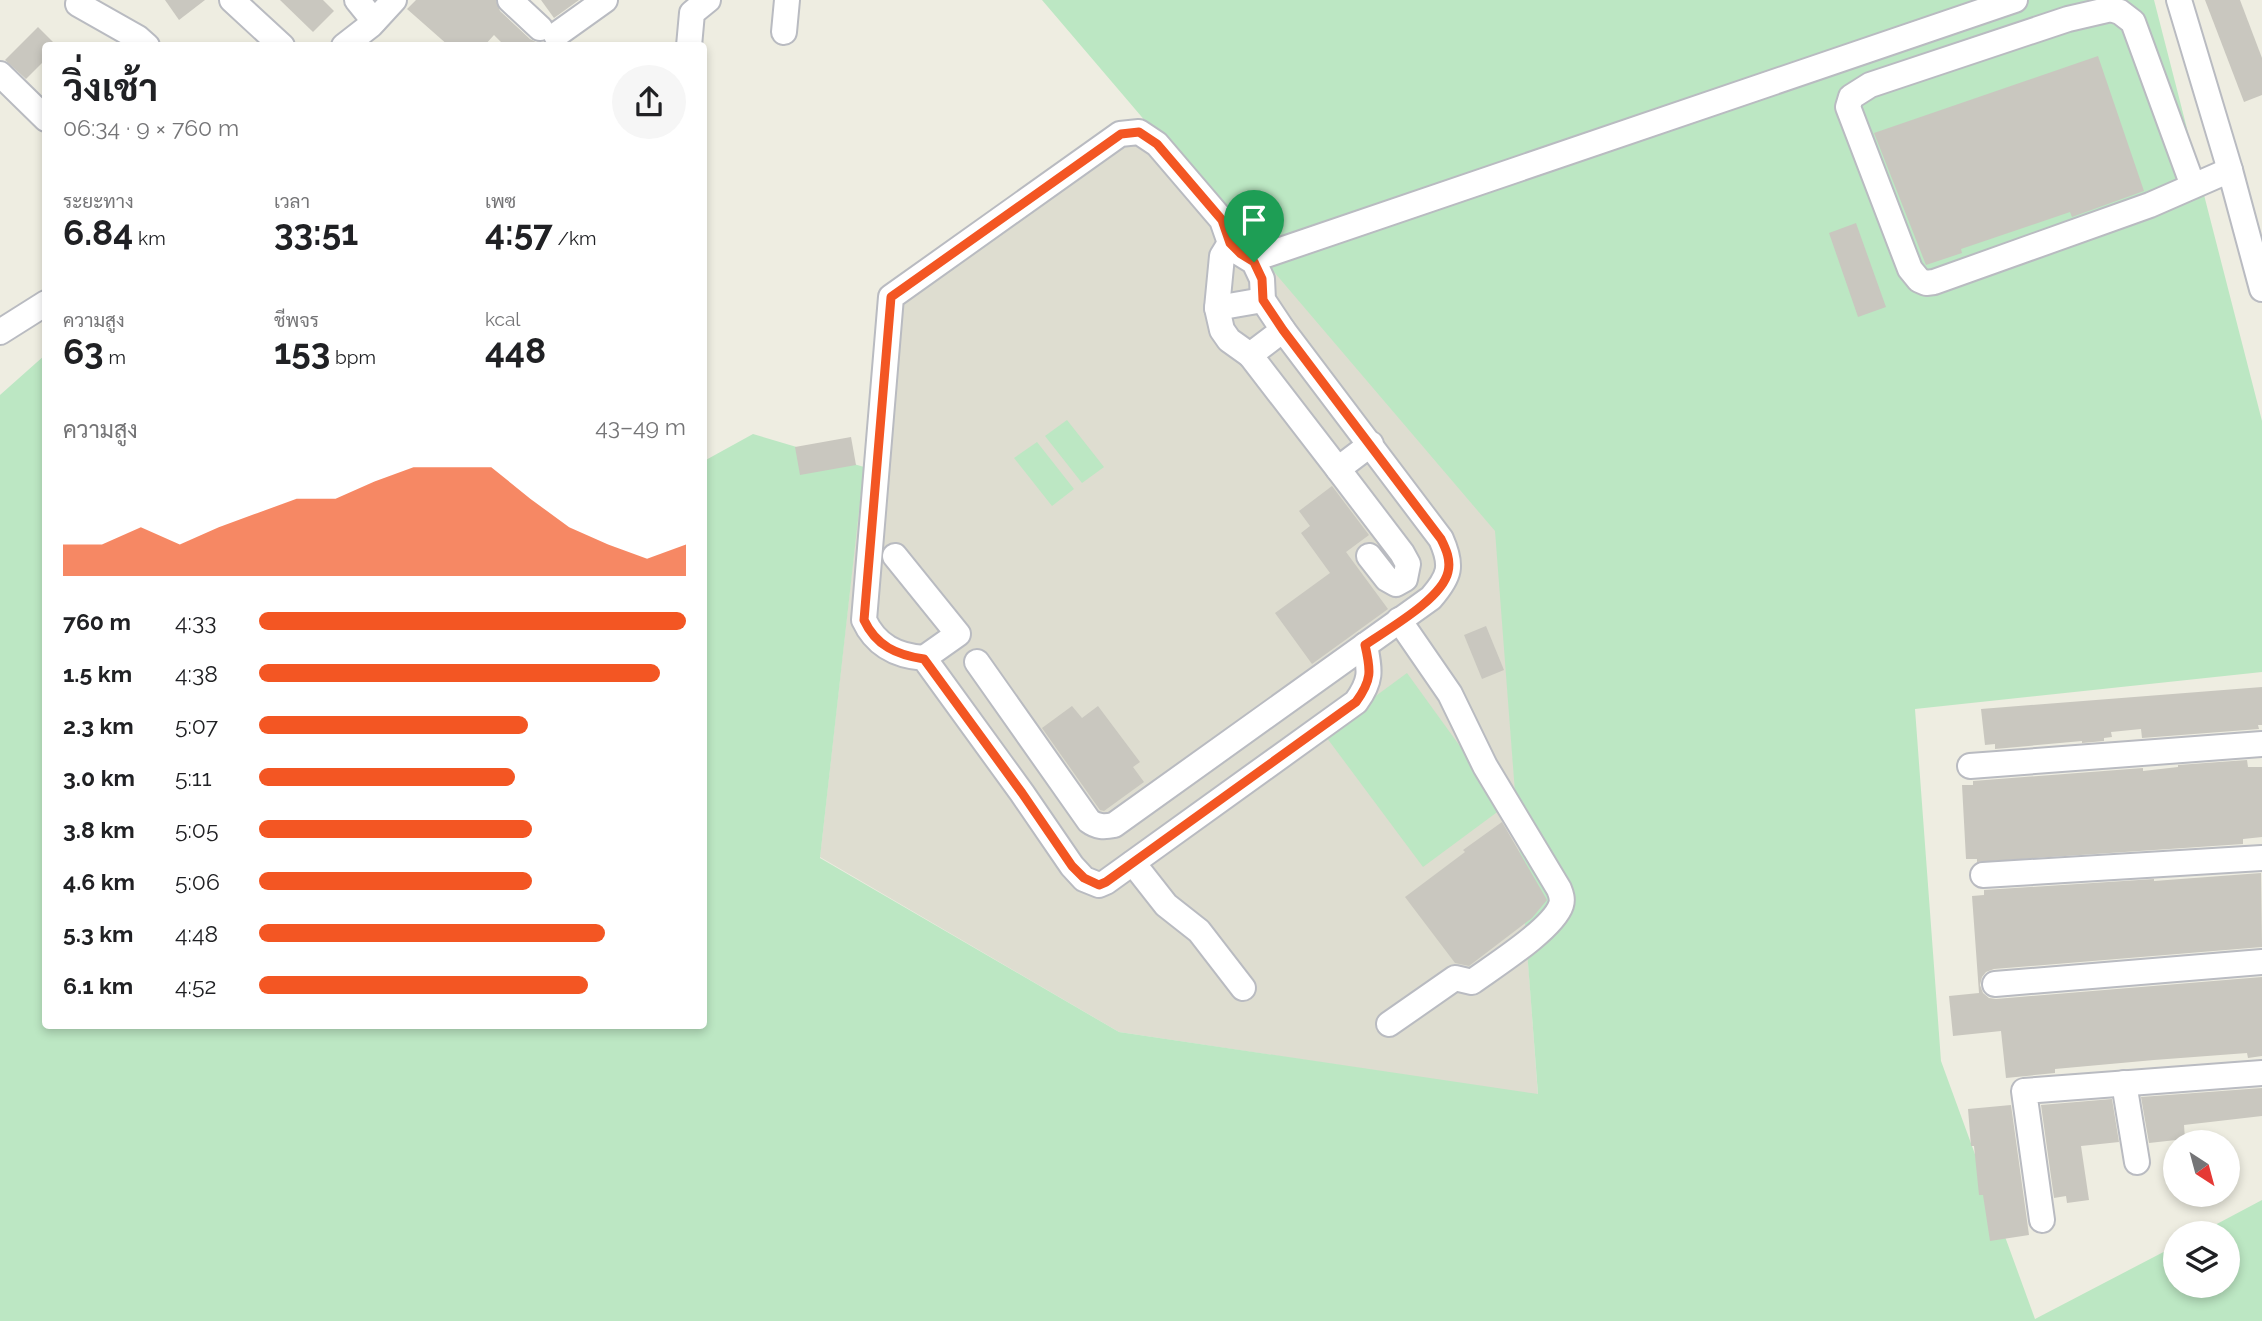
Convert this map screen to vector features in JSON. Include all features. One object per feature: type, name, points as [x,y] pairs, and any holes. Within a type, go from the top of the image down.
[{"type":"street","points":[[232,0],[278,42]]},
{"type":"street","points":[[357,0],[374,21]]},
{"type":"street","points":[[349,42],[394,0]]},
{"type":"street","points":[[510,0],[548,32],[605,0]]},
{"type":"street","points":[[689,42],[692,12],[708,0]]},
{"type":"street","points":[[784,32],[787,0]]},
{"type":"street","points":[[895,556],[958,634],[924,659],[904,656],[890,650],[869,630],[864,620],[891,297],[1121,134],[1139,132],[1157,144],[1222,220],[1230,243],[1241,254],[1257,259],[2015,0]]},
{"type":"street","points":[[2179,0],[2262,289]]},
{"type":"street","points":[[78,5],[142,42]]},
{"type":"street","points":[[2193,186],[2133,22],[2111,9],[2068,19],[1870,85],[1851,97],[1848,107],[1910,269],[1919,280],[1926,283],[2150,205],[2230,170]]},
{"type":"street","points":[[0,74],[42,115]]},
{"type":"street","points":[[1230,243],[1222,256],[1217,308],[1222,330],[1229,340],[1250,355],[1402,553],[1408,564],[1405,579],[1396,584],[1387,579],[1368,556]]},
{"type":"street","points":[[978,662],[1089,821],[1095,826],[1104,827],[1114,825],[1431,598],[1443,584],[1449,571],[1448,555],[1441,539],[1263,300],[1257,259]]},
{"type":"street","points":[[1217,308],[1263,300]]},
{"type":"street","points":[[0,332],[42,306]]},
{"type":"street","points":[[1250,355],[1283,330]]},
{"type":"street","points":[[1338,469],[1371,444]]},
{"type":"street","points":[[1389,1024],[1455,978],[1472,982],[1548,924],[1560,907],[1562,897],[1485,766],[1450,694],[1399,620]]},
{"type":"street","points":[[924,659],[1072,866],[1084,878],[1099,885],[1356,702],[1366,689],[1371,671],[1365,645]]},
{"type":"street","points":[[1970,766],[2262,744]]},
{"type":"street","points":[[1983,875],[2262,858]]},
{"type":"street","points":[[1133,863],[1166,905],[1199,931],[1243,988]]},
{"type":"street","points":[[1995,984],[2262,962]]},
{"type":"street","points":[[2042,1220],[2024,1091],[2262,1073]]},
{"type":"street","points":[[2124,1083],[2137,1162]]},
{"type":"shaded area","points":[[1146,121],[1496,531],[1538,1095],[1119,1032],[820,857],[881,312]]},
{"type":"green space","points":[[1042,0],[2154,0],[2262,421],[2262,672],[1915,709],[1941,1061],[2035,1319],[2163,1252],[2163,1298],[2240,1298],[2240,1221],[2222,1221],[2262,1200],[2262,1321],[0,1321],[0,395],[42,358],[42,1029],[707,1029],[707,459],[753,434],[864,467],[820,858],[1119,1032],[1538,1094],[1495,531]]},
{"type":"green space","points":[[1067,420],[1104,467],[1082,483],[1045,436]]},
{"type":"green space","points":[[1037,442],[1074,489],[1052,506],[1014,458]]},
{"type":"green space","points":[[1407,673],[1504,807],[1423,867],[1324,734]]},
{"type":"building","points":[[165,0],[205,0],[179,20]]},
{"type":"building","points":[[280,0],[323,0],[334,11],[313,32]]},
{"type":"building","points":[[416,0],[496,0],[500,11],[536,42],[501,42],[494,35],[488,42],[444,42],[407,9]]},
{"type":"building","points":[[541,0],[579,0],[554,18]]},
{"type":"building","points":[[2205,0],[2240,0],[2262,58],[2262,95],[2244,102]]},
{"type":"building","points":[[38,27],[53,42],[42,42],[42,63],[26,79],[5,60]]},
{"type":"building","points":[[2098,56],[2144,191],[2072,217],[2070,212],[1961,249],[1962,253],[1926,265],[1874,133]]},
{"type":"building","points":[[1856,223],[1886,307],[1858,317],[1829,233]]},
{"type":"building","points":[[851,437],[856,465],[800,475],[795,447]]},
{"type":"building","points":[[1332,486],[1369,535],[1346,552],[1388,609],[1312,664],[1275,613],[1330,573],[1301,533],[1310,526],[1299,511]]},
{"type":"building","points":[[1486,626],[1504,670],[1482,679],[1464,635]]},
{"type":"building","points":[[2262,687],[2262,725],[2258,725],[2259,729],[2142,738],[2141,729],[2111,732],[2112,737],[2104,738],[2104,741],[1995,749],[1995,744],[1985,745],[1981,709]]},
{"type":"building","points":[[1072,706],[1082,718],[1098,706],[1140,762],[1133,767],[1144,782],[1104,811],[1100,810],[1042,728]]},
{"type":"building","points":[[2247,760],[2248,767],[2262,767],[2262,837],[2243,839],[2243,844],[1977,862],[1977,859],[1966,859],[1962,785],[1973,785],[1973,781],[2143,768],[2143,771],[2178,765]]},
{"type":"building","points":[[1502,822],[1547,900],[1532,918],[1469,966],[1455,963],[1405,897]]},
{"type":"building","points":[[2261,873],[2262,947],[1994,969],[1986,972],[1980,985],[1983,993],[1996,999],[2262,977],[2262,1056],[2248,1058],[2247,1053],[2154,1060],[2055,1069],[2055,1073],[2006,1078],[2001,1031],[1953,1036],[1949,996],[1979,993],[1972,896],[1984,895],[1984,890]]},
{"type":"building","points":[[2262,1088],[2262,1116],[2184,1125],[2184,1130],[2163,1130],[2163,1141],[2149,1143],[2141,1097]]},
{"type":"building","points":[[2112,1099],[2119,1142],[2081,1146],[2089,1200],[2067,1203],[2066,1196],[2054,1198],[2041,1105]]},
{"type":"building","points":[[2011,1105],[2029,1235],[1990,1241],[1983,1195],[1979,1195],[1968,1109]]},
{"type":"route","points":[[1139,132],[1157,144],[1222,220],[1230,243],[1254,262],[1262,279],[1263,300],[1441,539],[1448,555],[1449,571],[1443,584],[1431,598],[1365,645],[1371,671],[1366,689],[1356,702],[1099,885],[1084,878],[1072,866],[924,659],[904,656],[890,650],[877,640],[864,620],[891,297],[1121,134],[1139,132]]}]
